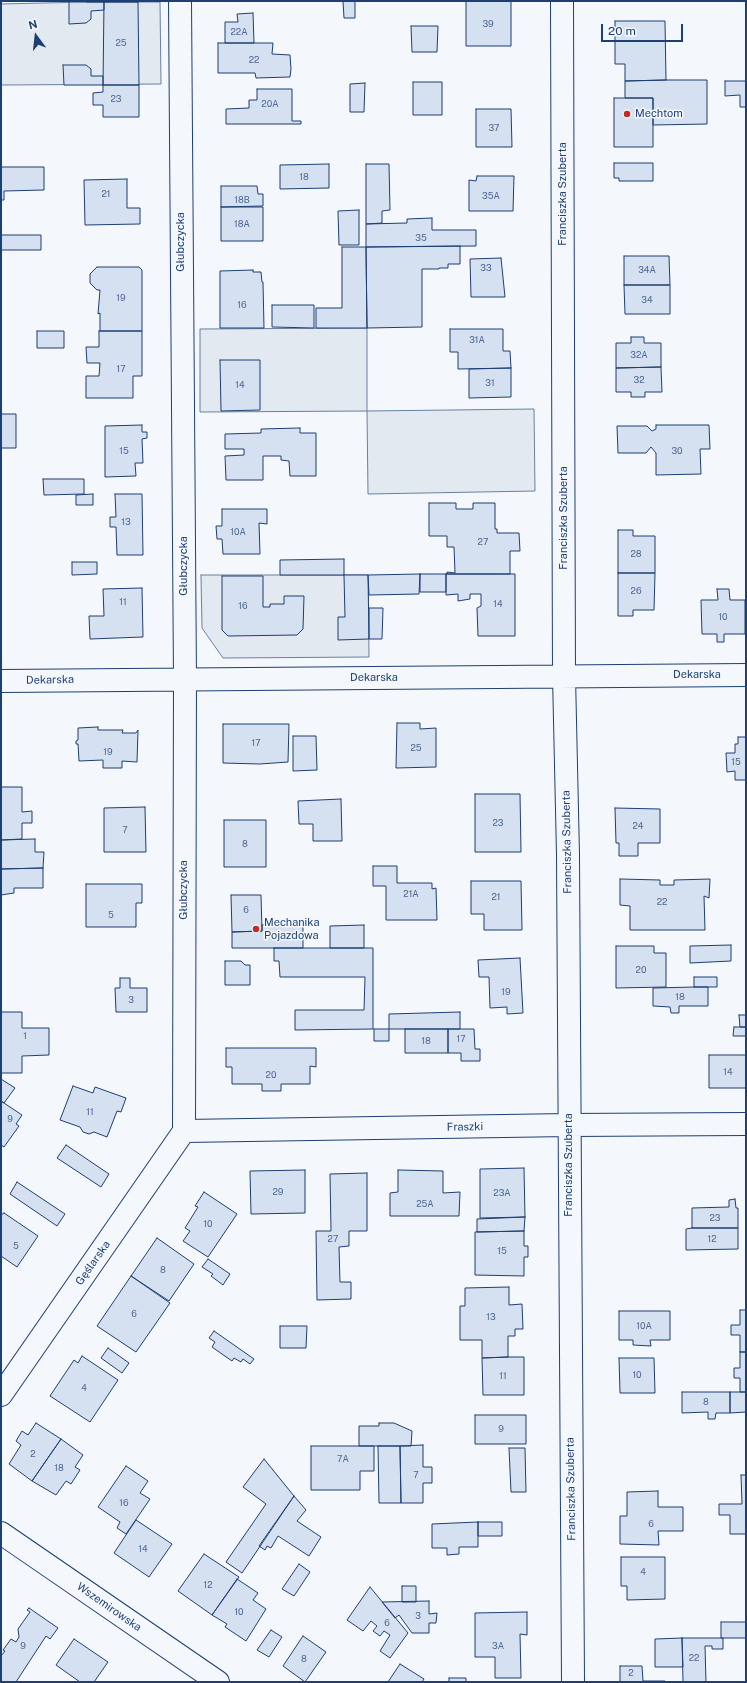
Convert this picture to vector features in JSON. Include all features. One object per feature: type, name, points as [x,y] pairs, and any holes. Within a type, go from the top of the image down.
[{"type":"street","name":"Głubczycka","points":[[180,1],[185,679],[184,1131]]},
{"type":"street","name":"Franciszka Szuberta","points":[[562,1],[564,676],[568,855],[568,1125],[573,1682]]},
{"type":"street","name":"Dekarska","points":[[1,681],[746,675]]},
{"type":"street","name":"Fraszki","points":[[184,1131],[568,1125],[746,1124]]},
{"type":"street","name":"Gęślarska","points":[[1,1395],[184,1131]]},
{"type":"street","name":"Wszemirowska","points":[[1,1533],[218,1682]]},
{"type":"shaded area","points":[[160,2],[161,84],[1,85],[1,4]]},
{"type":"shaded area","points":[[367,328],[367,411],[200,412],[200,329]]},
{"type":"shaded area","points":[[534,409],[535,491],[368,494],[367,411]]},
{"type":"shaded area","points":[[201,575],[368,575],[369,657],[223,658],[202,628]]},
{"type":"building","points":[[138,1],[138,2],[86,2]]},
{"type":"building","points":[[343,1],[355,1],[355,18],[344,18]]},
{"type":"building","points":[[466,1],[511,1],[511,46],[466,46]]},
{"type":"building","points":[[69,2],[104,2],[104,10],[91,11],[91,19],[86,23],[69,24]]},
{"type":"building","points":[[104,2],[138,2],[139,85],[103,85]]},
{"type":"building","points":[[253,13],[254,43],[225,43],[225,22],[238,22],[237,14]]},
{"type":"building","points":[[615,21],[665,21],[666,80],[625,81],[625,64],[615,64]]},
{"type":"building","points":[[411,26],[438,26],[437,52],[412,52]]},
{"type":"building","points":[[218,43],[273,43],[272,54],[290,55],[290,77],[256,78],[255,73],[218,73]]},
{"type":"building","points":[[63,65],[86,65],[91,69],[91,76],[103,76],[103,85],[64,85]]},
{"type":"building","points":[[707,80],[707,124],[653,125],[653,98],[625,98],[625,81]]},
{"type":"building","points":[[725,81],[746,81],[746,107],[740,107],[740,95],[725,96]]},
{"type":"building","points":[[413,82],[442,82],[442,115],[413,115]]},
{"type":"building","points":[[365,83],[364,112],[350,112],[350,84]]},
{"type":"building","points":[[103,85],[139,85],[139,117],[103,117],[103,105],[93,105],[93,93],[103,92]]},
{"type":"building","points":[[257,89],[292,89],[292,121],[301,121],[301,124],[226,124],[226,109],[249,108],[249,100],[257,100]]},
{"type":"building","points":[[614,98],[653,98],[653,147],[614,147]]},
{"type":"building","points":[[476,109],[511,109],[512,147],[476,147]]},
{"type":"building","points":[[614,163],[653,163],[653,181],[619,181],[619,178],[614,178]]},
{"type":"building","points":[[329,164],[329,188],[280,189],[280,165]]},
{"type":"building","points":[[366,164],[389,164],[390,210],[382,211],[382,223],[366,224]]},
{"type":"building","points":[[1,167],[44,167],[44,190],[4,191],[4,200],[1,200]]},
{"type":"building","points":[[477,176],[514,176],[513,211],[469,211],[469,180],[476,181]]},
{"type":"building","points":[[127,179],[127,208],[140,208],[140,224],[85,225],[84,180]]},
{"type":"building","points":[[221,186],[257,186],[258,194],[263,194],[263,206],[221,207]]},
{"type":"building","points":[[221,207],[263,207],[263,241],[221,241]]},
{"type":"building","points":[[359,210],[359,245],[339,245],[338,211]]},
{"type":"building","points":[[432,218],[432,230],[476,230],[476,246],[366,247],[366,224],[407,223],[407,219]]},
{"type":"building","points":[[1,235],[41,235],[41,250],[1,250]]},
{"type":"building","points":[[460,246],[460,264],[448,264],[448,268],[422,269],[422,327],[367,328],[366,247]]},
{"type":"building","points":[[342,247],[366,247],[367,328],[316,328],[316,308],[342,308]]},
{"type":"building","points":[[624,256],[669,256],[670,285],[624,285]]},
{"type":"building","points":[[501,258],[505,297],[471,297],[470,259]]},
{"type":"building","points":[[97,267],[139,267],[142,270],[142,331],[100,331],[100,313],[98,314],[100,290],[97,290],[90,283],[90,274]]},
{"type":"building","points":[[253,270],[253,272],[261,272],[263,282],[264,328],[220,328],[220,271]]},
{"type":"building","points":[[624,285],[670,285],[670,314],[625,314]]},
{"type":"building","points":[[272,305],[314,305],[314,328],[272,327]]},
{"type":"building","points":[[450,329],[503,329],[503,351],[510,351],[511,368],[458,369],[458,352],[450,352]]},
{"type":"building","points":[[37,331],[64,331],[64,348],[37,348]]},
{"type":"building","points":[[99,331],[142,331],[142,376],[133,376],[133,398],[86,398],[86,376],[99,376],[100,363],[87,363],[86,347],[99,347]]},
{"type":"building","points":[[631,337],[644,337],[644,343],[661,343],[661,367],[616,368],[616,343],[631,343]]},
{"type":"building","points":[[220,360],[260,360],[260,410],[221,411]]},
{"type":"building","points":[[661,367],[662,392],[645,392],[645,397],[631,397],[631,392],[616,392],[616,368]]},
{"type":"building","points":[[511,368],[511,397],[469,398],[469,369]]},
{"type":"building","points":[[1,414],[16,414],[16,448],[1,448]]},
{"type":"building","points":[[142,425],[142,432],[147,432],[147,438],[142,439],[143,463],[135,463],[136,476],[105,477],[105,426]]},
{"type":"building","points":[[656,425],[709,425],[710,449],[700,449],[701,474],[656,475],[656,453],[651,447],[646,453],[618,453],[617,426],[647,426],[652,431],[656,429]]},
{"type":"building","points":[[300,428],[300,433],[316,433],[316,476],[290,476],[289,461],[281,460],[281,456],[263,456],[263,480],[226,480],[225,456],[244,455],[244,449],[225,449],[225,434],[261,433],[261,429]]},
{"type":"building","points":[[43,479],[84,479],[84,494],[44,495]]},
{"type":"building","points":[[93,494],[93,505],[76,505],[76,495]]},
{"type":"building","points":[[115,494],[142,494],[143,555],[117,555],[116,527],[110,527],[110,517],[116,517]]},
{"type":"building","points":[[429,503],[456,503],[456,509],[473,509],[473,503],[495,503],[495,529],[497,529],[497,533],[519,533],[520,551],[510,551],[510,574],[447,574],[447,572],[455,573],[454,547],[447,547],[447,536],[429,536]]},
{"type":"building","points":[[222,509],[267,509],[267,524],[259,523],[260,554],[223,554],[222,539],[217,539],[216,526],[222,526]]},
{"type":"building","points":[[618,530],[633,530],[633,536],[655,536],[655,573],[618,573]]},
{"type":"building","points":[[344,559],[344,575],[280,575],[280,560]]},
{"type":"building","points":[[72,562],[97,562],[97,574],[72,575]]},
{"type":"building","points":[[618,573],[655,573],[654,610],[633,610],[633,616],[618,616]]},
{"type":"building","points":[[420,574],[419,594],[369,595],[368,575]]},
{"type":"building","points":[[420,574],[446,574],[446,592],[420,592]]},
{"type":"building","points":[[446,574],[515,574],[515,636],[478,636],[477,608],[481,606],[481,594],[470,594],[470,599],[458,601],[458,594],[446,595]]},
{"type":"building","points":[[344,575],[368,575],[369,639],[338,640],[338,617],[345,617]]},
{"type":"building","points":[[222,576],[263,576],[263,607],[270,607],[270,604],[284,604],[284,596],[304,596],[303,629],[297,635],[228,636],[222,630]]},
{"type":"building","points":[[142,588],[143,637],[90,639],[89,616],[104,616],[103,589]]},
{"type":"building","points":[[717,589],[729,589],[730,600],[745,600],[745,634],[724,634],[724,642],[717,642],[717,634],[702,634],[701,600],[718,600]]},
{"type":"building","points":[[369,608],[383,608],[382,639],[369,639]]},
{"type":"building","points":[[397,723],[420,723],[420,729],[436,728],[436,767],[396,768]]},
{"type":"building","points":[[223,724],[289,724],[288,762],[260,764],[223,763]]},
{"type":"building","points":[[98,727],[98,730],[123,730],[122,733],[136,733],[138,730],[137,762],[122,761],[122,768],[103,768],[103,760],[79,761],[78,744],[76,744],[76,741],[78,740],[78,728]]},
{"type":"building","points":[[293,736],[316,736],[317,770],[293,771]]},
{"type":"building","points":[[738,737],[746,737],[746,780],[735,780],[735,771],[727,772],[726,753],[735,753],[735,744],[738,744]]},
{"type":"building","points":[[1,787],[22,787],[22,812],[32,811],[32,823],[22,823],[22,839],[1,840]]},
{"type":"building","points":[[475,794],[520,794],[521,852],[475,852]]},
{"type":"building","points":[[341,799],[342,841],[313,841],[313,824],[299,824],[298,801]]},
{"type":"building","points":[[145,807],[146,852],[104,852],[104,808]]},
{"type":"building","points":[[615,808],[660,809],[660,843],[638,843],[638,856],[619,856],[619,843],[616,843]]},
{"type":"building","points":[[224,820],[266,820],[266,867],[224,867]]},
{"type":"building","points":[[35,839],[35,852],[44,852],[43,868],[1,869],[1,840]]},
{"type":"building","points":[[373,866],[397,866],[397,883],[432,883],[432,889],[436,888],[437,920],[386,920],[386,886],[373,886]]},
{"type":"building","points":[[43,868],[43,888],[14,888],[14,893],[1,895],[1,869]]},
{"type":"building","points":[[620,879],[660,880],[660,885],[674,885],[674,880],[710,879],[709,898],[704,896],[705,930],[630,930],[630,906],[620,905]]},
{"type":"building","points":[[471,881],[521,881],[522,930],[484,930],[484,914],[471,914]]},
{"type":"building","points":[[86,884],[142,884],[142,903],[136,903],[136,927],[86,927]]},
{"type":"building","points":[[231,895],[261,895],[262,931],[232,932]]},
{"type":"building","points":[[262,925],[303,925],[303,948],[232,948],[232,932],[262,931]]},
{"type":"building","points":[[364,925],[364,948],[330,948],[330,926]]},
{"type":"building","points":[[731,945],[731,961],[690,963],[690,946]]},
{"type":"building","points":[[616,946],[654,946],[654,953],[666,953],[666,987],[616,988]]},
{"type":"building","points":[[274,948],[373,948],[373,1029],[295,1030],[295,1010],[364,1010],[365,977],[280,977],[279,961],[274,961]]},
{"type":"building","points":[[520,958],[523,1013],[507,1014],[507,1007],[490,1008],[489,977],[479,977],[478,960]]},
{"type":"building","points":[[225,961],[241,961],[245,965],[250,965],[250,985],[225,985]]},
{"type":"building","points":[[694,977],[717,977],[717,987],[694,987]]},
{"type":"building","points":[[120,978],[130,978],[130,988],[147,988],[147,1012],[116,1012],[115,988],[120,988]]},
{"type":"building","points":[[708,987],[708,1006],[679,1006],[679,1013],[671,1013],[670,1007],[653,1006],[653,988]]},
{"type":"building","points":[[1,1012],[22,1012],[22,1028],[49,1028],[49,1055],[22,1056],[22,1073],[1,1073]]},
{"type":"building","points":[[460,1012],[460,1029],[389,1029],[389,1014]]},
{"type":"building","points":[[739,1015],[746,1015],[746,1027],[740,1027]]},
{"type":"building","points":[[734,1027],[746,1027],[746,1036],[733,1036]]},
{"type":"building","points":[[374,1029],[389,1029],[389,1041],[374,1041]]},
{"type":"building","points":[[405,1029],[448,1029],[448,1053],[405,1053]]},
{"type":"building","points":[[448,1029],[474,1029],[475,1049],[480,1049],[480,1061],[461,1061],[461,1053],[448,1053]]},
{"type":"building","points":[[226,1048],[316,1048],[316,1067],[310,1066],[310,1084],[281,1084],[281,1091],[262,1091],[262,1084],[232,1084],[232,1067],[226,1067]]},
{"type":"building","points":[[709,1055],[746,1055],[746,1088],[709,1088]]},
{"type":"building","points":[[1,1079],[15,1088],[4,1103],[1,1101]]},
{"type":"building","points":[[73,1086],[93,1093],[95,1087],[126,1098],[121,1112],[117,1111],[107,1137],[94,1132],[89,1134],[83,1132],[80,1127],[60,1120]]},
{"type":"building","points":[[1,1101],[22,1115],[16,1124],[19,1126],[4,1147],[1,1145]]},
{"type":"building","points":[[66,1145],[109,1174],[101,1187],[57,1158]]},
{"type":"building","points":[[524,1168],[525,1217],[480,1218],[480,1169]]},
{"type":"building","points":[[305,1170],[305,1213],[251,1214],[250,1171]]},
{"type":"building","points":[[398,1170],[443,1171],[443,1193],[460,1192],[459,1216],[390,1216],[390,1193],[398,1192]]},
{"type":"building","points":[[367,1173],[367,1231],[349,1231],[349,1246],[339,1247],[340,1282],[351,1282],[351,1299],[317,1300],[316,1231],[331,1231],[330,1174]]},
{"type":"building","points":[[17,1182],[65,1214],[57,1226],[10,1194]]},
{"type":"building","points":[[204,1192],[237,1214],[208,1257],[183,1241],[190,1231],[185,1228],[198,1207],[195,1206]]},
{"type":"building","points":[[735,1199],[736,1208],[738,1208],[738,1228],[692,1228],[692,1208],[729,1207],[729,1200]]},
{"type":"building","points":[[4,1213],[38,1236],[17,1267],[1,1256],[1,1215]]},
{"type":"building","points":[[525,1217],[524,1231],[477,1232],[477,1219]]},
{"type":"building","points":[[738,1228],[738,1249],[686,1250],[686,1229]]},
{"type":"building","points":[[524,1231],[524,1246],[528,1246],[528,1257],[524,1257],[524,1276],[475,1275],[475,1232]]},
{"type":"building","points":[[157,1238],[194,1264],[169,1301],[131,1276]]},
{"type":"building","points":[[208,1259],[230,1274],[223,1285],[211,1276],[213,1274],[202,1267]]},
{"type":"building","points":[[131,1276],[170,1303],[136,1352],[97,1326]]},
{"type":"building","points":[[509,1287],[509,1305],[522,1304],[523,1329],[515,1329],[515,1336],[508,1336],[508,1357],[482,1358],[482,1340],[460,1340],[460,1306],[465,1306],[465,1288]]},
{"type":"building","points":[[740,1310],[746,1310],[746,1352],[740,1352],[740,1335],[731,1335],[731,1325],[740,1325]]},
{"type":"building","points":[[619,1311],[670,1311],[670,1340],[650,1340],[651,1346],[633,1345],[633,1340],[619,1340]]},
{"type":"building","points":[[280,1326],[307,1326],[306,1348],[280,1348]]},
{"type":"building","points":[[214,1331],[254,1359],[250,1364],[243,1359],[241,1362],[234,1358],[232,1361],[212,1347],[215,1342],[209,1338]]},
{"type":"building","points":[[108,1348],[129,1363],[122,1373],[101,1358]]},
{"type":"building","points":[[740,1352],[746,1352],[746,1392],[740,1392],[740,1378],[734,1378],[734,1368],[740,1368]]},
{"type":"building","points":[[82,1356],[118,1380],[90,1422],[50,1396],[74,1360],[78,1363]]},
{"type":"building","points":[[524,1357],[524,1395],[483,1395],[482,1358]]},
{"type":"building","points":[[619,1358],[654,1358],[655,1393],[620,1393]]},
{"type":"building","points":[[682,1392],[730,1392],[730,1413],[716,1413],[715,1419],[708,1419],[708,1412],[682,1413]]},
{"type":"building","points":[[730,1392],[746,1392],[746,1412],[730,1413]]},
{"type":"building","points":[[475,1415],[526,1415],[526,1444],[475,1444]]},
{"type":"building","points":[[36,1423],[61,1439],[32,1481],[9,1464],[21,1445],[16,1441],[22,1431],[28,1435]]},
{"type":"building","points":[[379,1423],[394,1423],[412,1431],[411,1446],[359,1446],[359,1426],[379,1426]]},
{"type":"building","points":[[61,1439],[83,1455],[75,1467],[80,1470],[71,1484],[66,1481],[56,1495],[32,1481]]},
{"type":"building","points":[[423,1445],[423,1467],[432,1467],[432,1483],[423,1483],[423,1503],[401,1503],[400,1446]]},
{"type":"building","points":[[311,1446],[374,1446],[374,1471],[360,1471],[360,1490],[311,1490]]},
{"type":"building","points":[[378,1446],[400,1446],[401,1503],[379,1503]]},
{"type":"building","points":[[509,1448],[525,1448],[526,1492],[511,1492]]},
{"type":"building","points":[[264,1459],[294,1496],[242,1573],[226,1562],[266,1504],[243,1487]]},
{"type":"building","points":[[126,1466],[148,1481],[140,1493],[150,1499],[126,1534],[117,1528],[120,1522],[98,1507]]},
{"type":"building","points":[[741,1475],[746,1475],[746,1534],[730,1534],[730,1515],[719,1515],[719,1504],[742,1504]]},
{"type":"building","points":[[658,1491],[658,1507],[683,1507],[683,1531],[658,1531],[659,1545],[620,1544],[620,1516],[627,1516],[627,1492]]},
{"type":"building","points":[[294,1496],[306,1510],[297,1521],[321,1537],[309,1556],[278,1536],[271,1548],[267,1546],[265,1550],[259,1546]]},
{"type":"building","points":[[136,1520],[172,1544],[149,1577],[114,1553]]},
{"type":"building","points":[[478,1522],[478,1547],[459,1547],[459,1554],[447,1555],[447,1548],[432,1548],[432,1524]]},
{"type":"building","points":[[478,1522],[502,1522],[502,1536],[478,1536]]},
{"type":"building","points":[[204,1554],[239,1577],[212,1615],[178,1591]]},
{"type":"building","points":[[621,1557],[665,1557],[665,1599],[627,1600],[627,1586],[621,1586]]},
{"type":"building","points":[[299,1564],[310,1572],[294,1596],[282,1589]]},
{"type":"building","points":[[237,1579],[258,1593],[253,1600],[266,1609],[246,1641],[225,1627],[227,1624],[212,1615]]},
{"type":"building","points":[[402,1586],[416,1586],[416,1602],[402,1602]]},
{"type":"building","points":[[370,1587],[408,1633],[390,1658],[380,1651],[390,1635],[384,1631],[380,1636],[373,1631],[377,1626],[371,1621],[363,1631],[347,1620]]},
{"type":"building","points":[[429,1601],[429,1614],[437,1613],[436,1623],[429,1623],[429,1633],[412,1633],[399,1615],[395,1618],[382,1602]]},
{"type":"building","points":[[29,1608],[58,1628],[50,1639],[46,1636],[16,1682],[1,1682],[1,1656],[5,1651],[3,1650],[11,1639],[16,1642],[19,1637],[18,1629],[30,1612],[27,1610]]},
{"type":"building","points":[[527,1612],[527,1635],[520,1634],[521,1678],[495,1678],[495,1657],[475,1657],[475,1613]]},
{"type":"building","points":[[721,1622],[746,1622],[746,1638],[721,1638]]},
{"type":"building","points":[[271,1630],[282,1637],[269,1657],[257,1650]]},
{"type":"building","points":[[303,1636],[326,1652],[305,1682],[283,1666]]},
{"type":"building","points":[[682,1638],[683,1667],[655,1667],[655,1639]]},
{"type":"building","points":[[682,1638],[723,1638],[723,1649],[712,1649],[712,1646],[705,1646],[706,1682],[683,1682]]},
{"type":"building","points":[[74,1639],[108,1662],[94,1682],[80,1682],[56,1665]]},
{"type":"building","points":[[400,1664],[424,1679],[422,1682],[388,1682]]},
{"type":"building","points":[[620,1666],[642,1666],[643,1681],[665,1682],[620,1682]]},
{"type":"building","points":[[449,1678],[466,1678],[466,1682],[449,1682]]},
{"type":"place","name":"Mechtom","points":[[627,114]]},
{"type":"place","name":"Mechanika Pojazdowa","points":[[256,929]]}]
